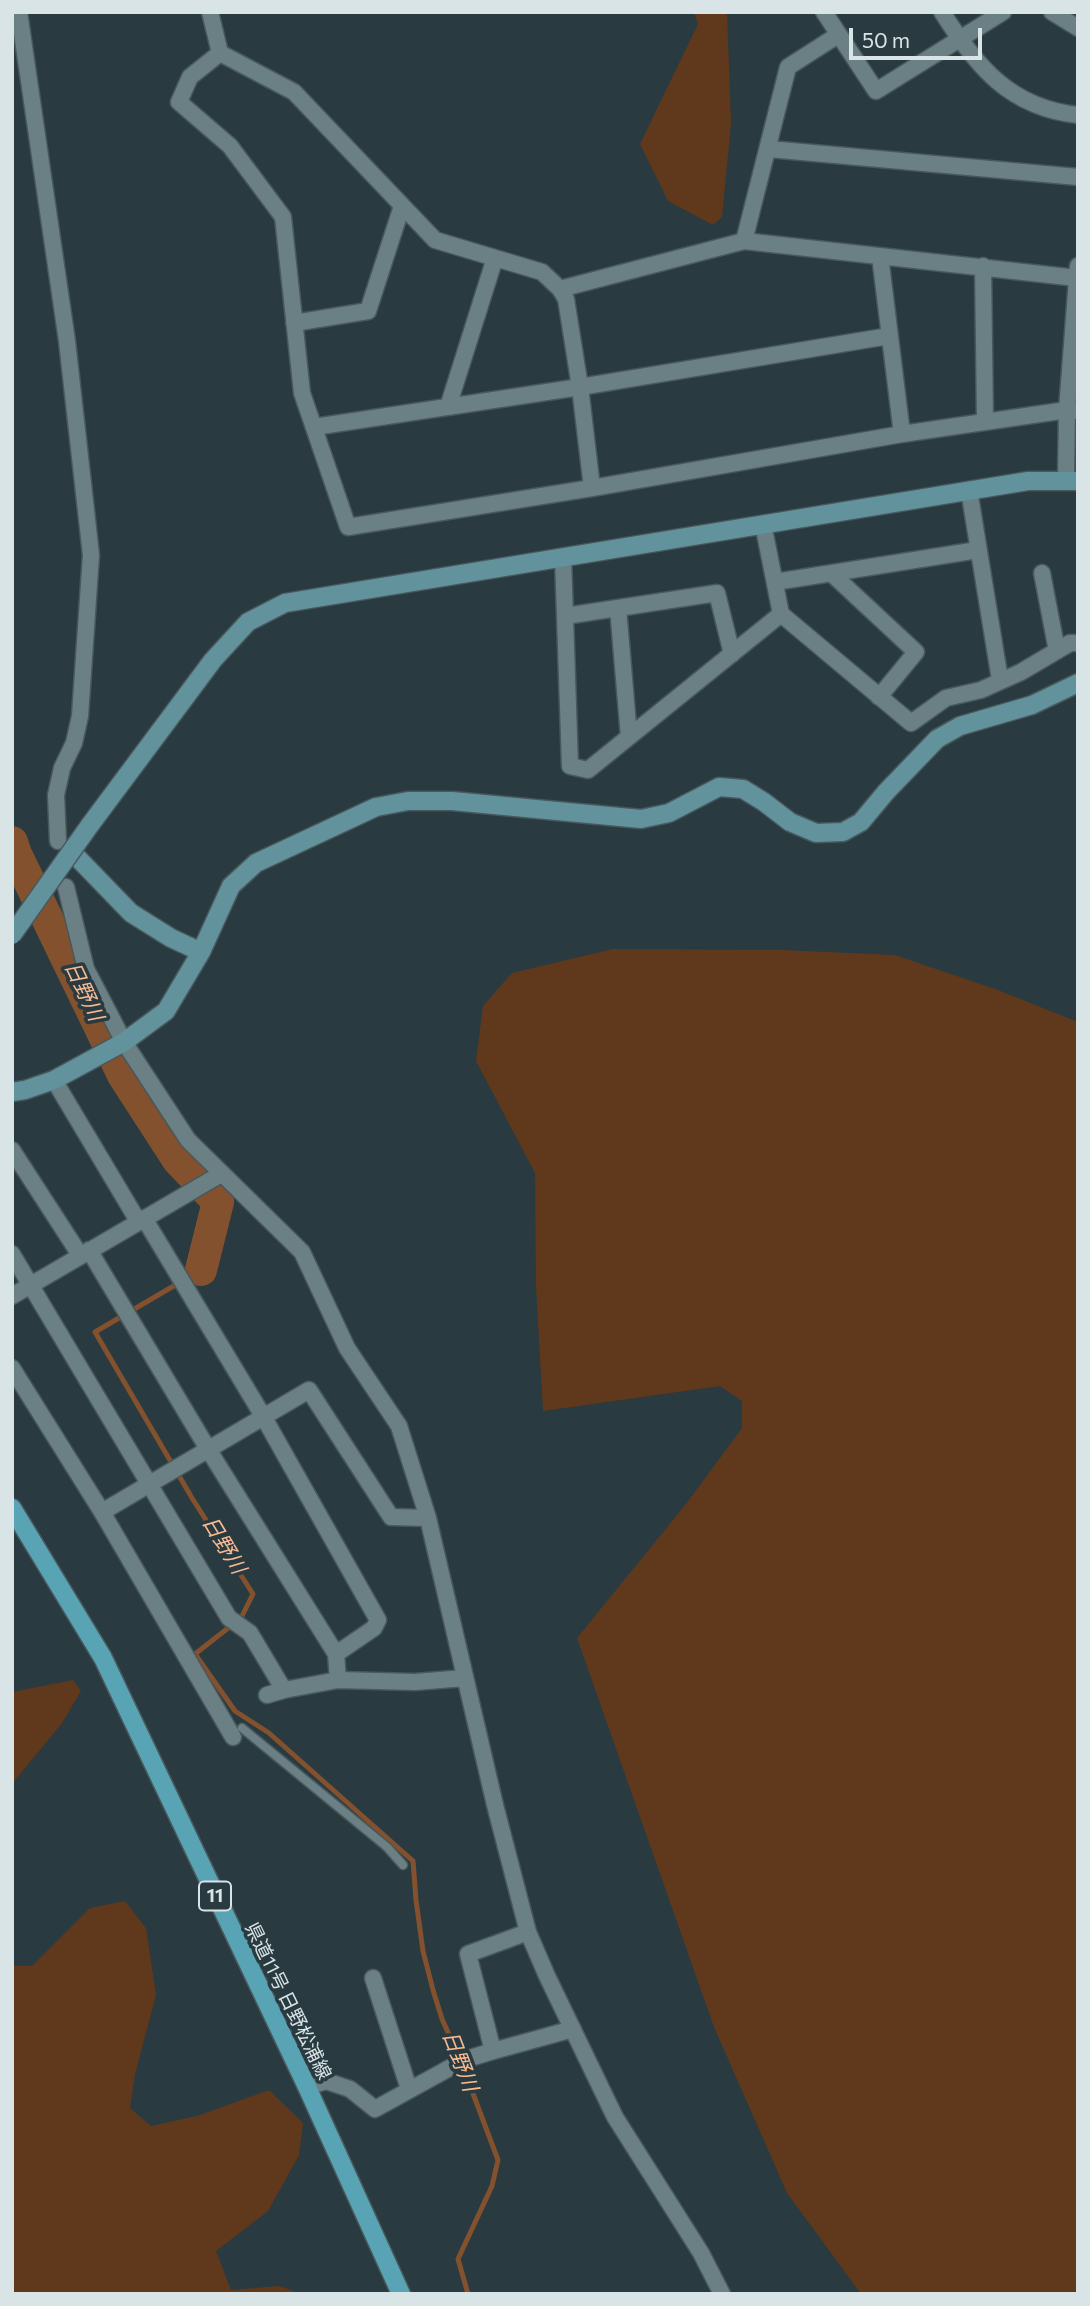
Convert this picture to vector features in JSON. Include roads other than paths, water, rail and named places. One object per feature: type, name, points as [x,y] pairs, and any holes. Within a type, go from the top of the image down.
[{"type":"main road","name":"県道11号 日野松浦線","points":[[12,1508],[103,1658],[307,2087],[401,2294]]},
{"type":"street","points":[[19,12],[67,341],[91,555],[80,716],[74,743],[62,768],[56,795],[65,846],[131,913],[171,938],[201,952]]},
{"type":"street","points":[[210,12],[220,53],[295,92],[435,240],[542,272],[560,289],[566,299],[592,488]]},
{"type":"street","points":[[824,12],[876,91],[1003,12]]},
{"type":"street","points":[[942,12],[960,40],[990,77],[1020,97],[1062,113],[1078,115]]},
{"type":"street","points":[[1052,12],[1078,28]]},
{"type":"street","points":[[744,241],[788,66],[838,34]]},
{"type":"street","points":[[220,53],[190,77],[179,102],[230,146],[283,216],[302,393],[348,527],[902,434],[1072,410]]},
{"type":"street","points":[[769,149],[1078,177]]},
{"type":"street","points":[[294,323],[368,311],[402,206]]},
{"type":"street","points":[[12,935],[65,846],[90,825],[213,660],[248,622],[285,603],[1028,481],[1072,481],[1077,272],[983,266],[744,241],[560,289]]},
{"type":"street","points":[[880,256],[902,434]]},
{"type":"street","points":[[448,407],[495,258]]},
{"type":"street","points":[[983,266],[985,421]]},
{"type":"street","points":[[314,427],[889,336]]},
{"type":"street","points":[[969,491],[1000,680]]},
{"type":"street","points":[[763,524],[781,614],[911,723],[946,698],[981,690],[1070,643],[1078,643]]},
{"type":"street","points":[[775,582],[978,550]]},
{"type":"street","points":[[564,556],[570,766],[588,770],[781,614]]},
{"type":"street","points":[[831,573],[916,652],[879,697]]},
{"type":"street","points":[[1049,581],[1057,651]]},
{"type":"street","points":[[565,616],[717,593],[732,653]]},
{"type":"street","points":[[618,608],[629,737]]},
{"type":"street","points":[[12,1092],[54,1080],[124,1042],[166,1011],[201,952],[230,886],[256,863],[376,807],[408,802],[452,801],[641,819],[669,813],[719,787],[743,789],[790,822],[817,834],[843,832],[861,822],[937,739],[960,726],[1032,705],[1078,683]]},
{"type":"street","points":[[66,887],[86,970],[124,1042],[188,1140],[302,1252],[347,1348],[399,1426],[428,1518],[495,1805],[528,1932],[615,2117],[701,2253],[722,2294]]},
{"type":"street","points":[[54,1080],[263,1416],[378,1620],[374,1628],[336,1654]]},
{"type":"street","points":[[12,1150],[84,1252],[336,1654],[338,1680]]},
{"type":"street","points":[[12,1296],[221,1174]]},
{"type":"street","points":[[12,1254],[229,1618],[250,1633],[284,1690]]},
{"type":"street","points":[[12,1368],[237,1733]]},
{"type":"street","points":[[102,1512],[309,1390],[391,1517],[428,1518]]},
{"type":"street","points":[[267,1695],[338,1680],[415,1682],[466,1678]]},
{"type":"street","points":[[493,2051],[468,1954],[528,1932]]},
{"type":"street","points":[[373,1978],[409,2090]]},
{"type":"street","points":[[307,2087],[326,2081],[350,2089],[375,2109],[464,2060],[573,2029]]},
{"type":"lane","points":[[237,1733],[387,1847],[403,1866]]},
{"type":"waterway","name":"日野川","points":[[12,842],[123,1075],[178,1160],[218,1202],[201,1270]]},
{"type":"waterway","name":"日野川","points":[[201,1270],[95,1332],[192,1498],[253,1594],[241,1618],[195,1654],[235,1711],[269,1733],[413,1861],[423,1951],[433,1990],[498,2160],[492,2186],[458,2259],[468,2294]]}]
